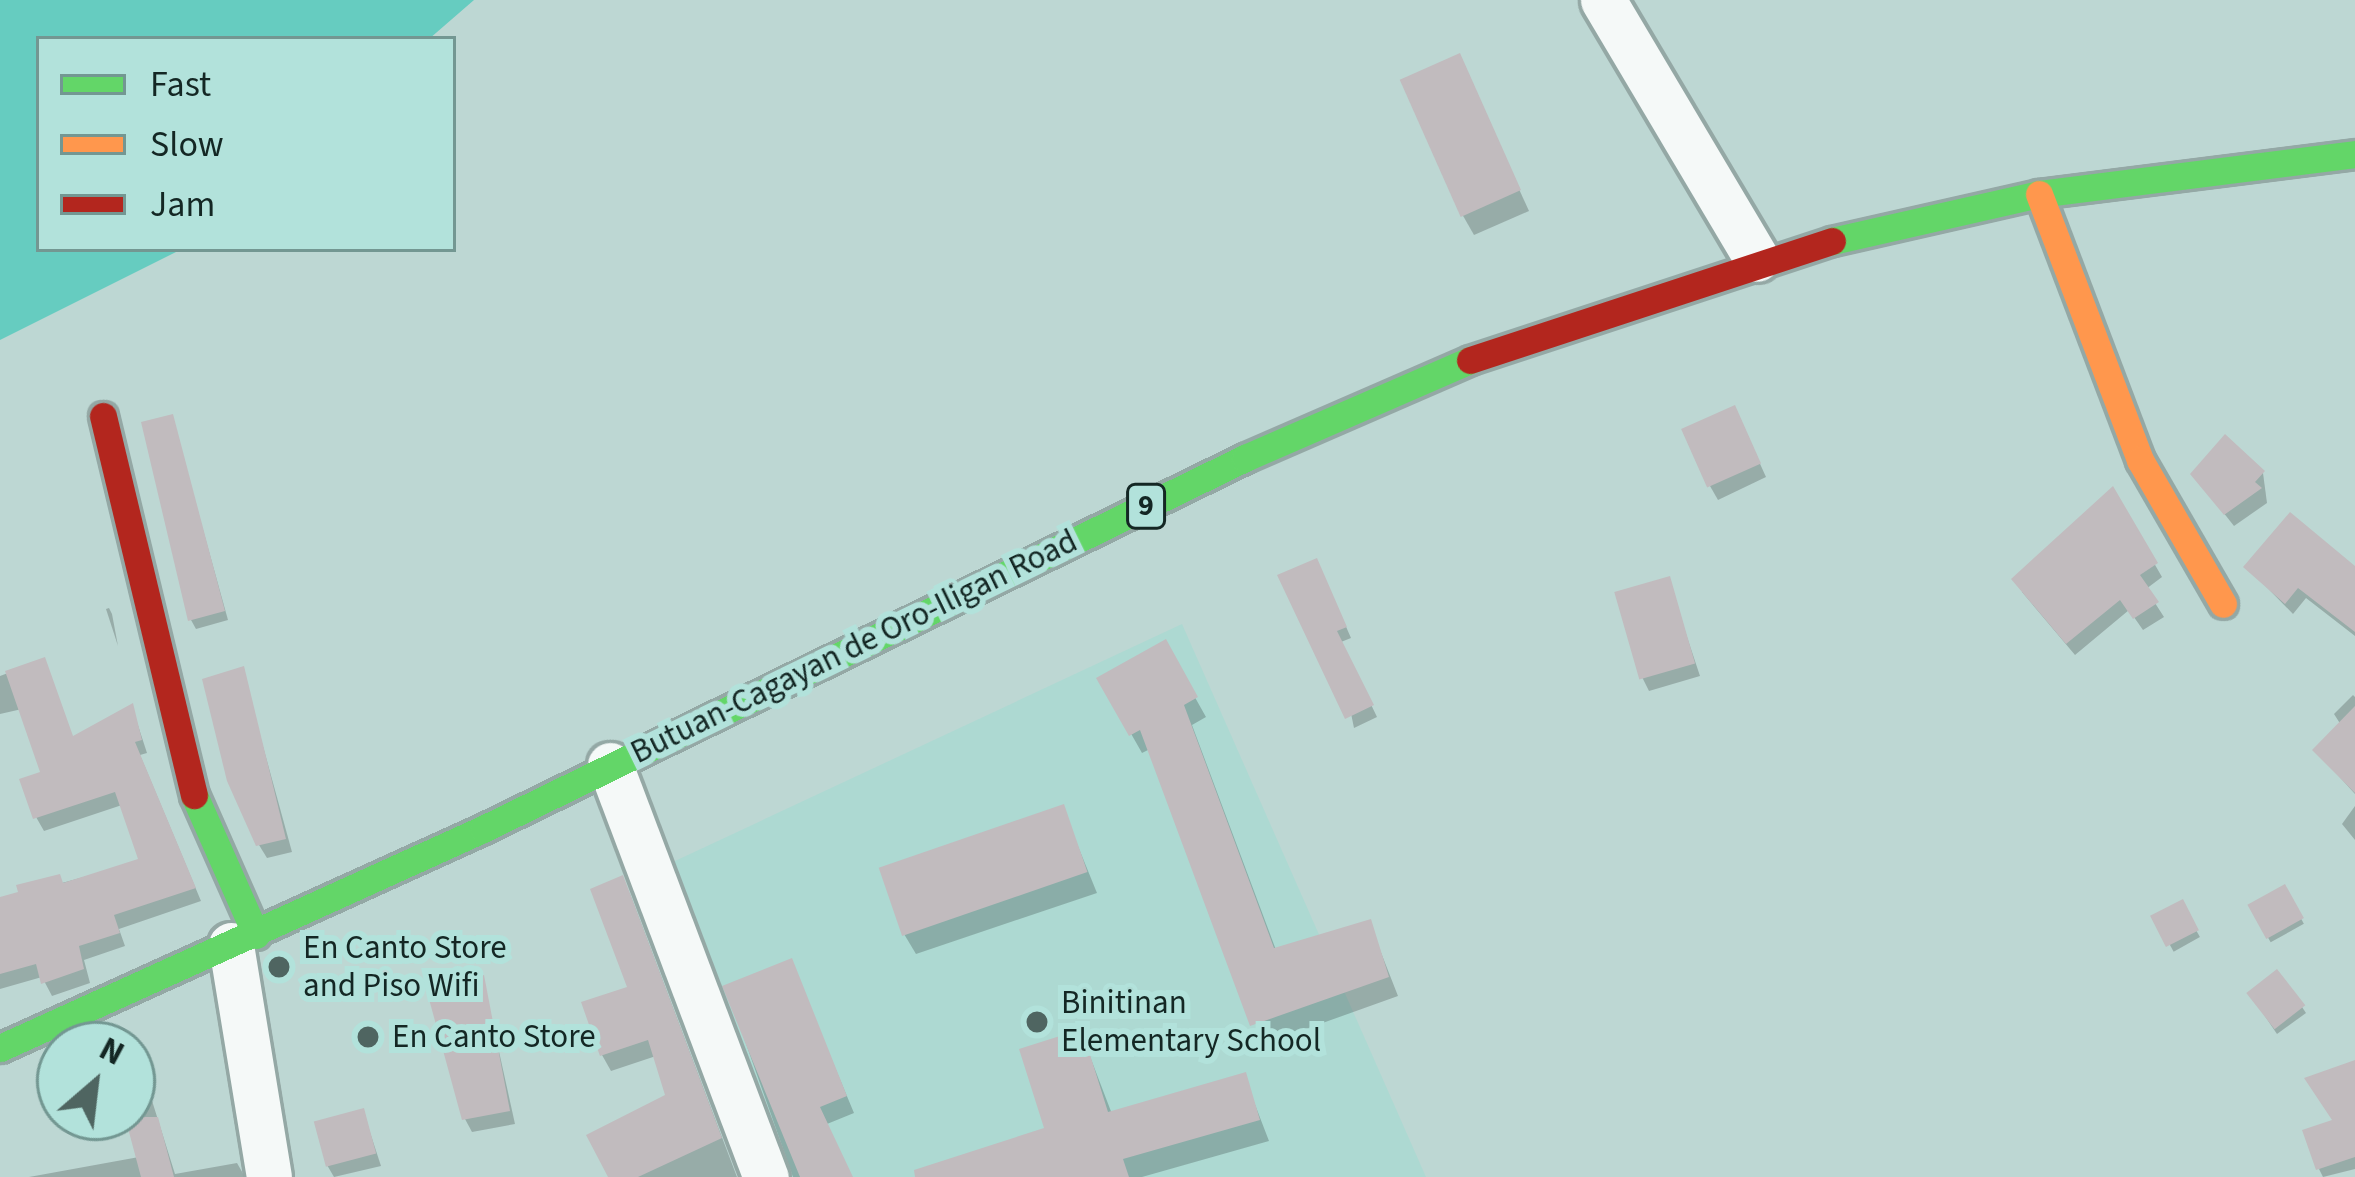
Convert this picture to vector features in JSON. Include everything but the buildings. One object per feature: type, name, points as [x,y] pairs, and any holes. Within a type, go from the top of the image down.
[{"type":"main road","name":"Butuan-Cagayan de Oro-Iligan Road","points":[[0,1048],[243,940],[1266,449],[1517,339],[1757,259],[2039,194],[2355,154]]},
{"type":"main road","points":[[2039,194],[2140,460],[2223,604]]},
{"type":"main road","points":[[103,416],[189,783],[243,940]]},
{"type":"street","points":[[1603,0],[1757,259]]},
{"type":"street","points":[[610,765],[766,1177]]},
{"type":"street","points":[[243,940],[269,1177]]},
{"type":"shaded area","name":"Binitinan Elementary School","points":[[1182,624],[1426,1177],[770,1177],[660,868]]},
{"type":"water","points":[[0,0],[474,0],[432,36],[36,36],[36,252],[176,252],[0,340]]},
{"type":"traffic: fast","points":[[1832,241],[2039,194],[2355,154]]},
{"type":"traffic: fast","points":[[0,1048],[483,829],[1245,458],[1470,360]]},
{"type":"traffic: fast","points":[[194,795],[256,935]]},
{"type":"traffic: slow","points":[[2039,194],[2140,460],[2223,604]]},
{"type":"traffic: jam","points":[[1470,360],[1832,241]]},
{"type":"traffic: jam","points":[[103,416],[194,795]]},
{"type":"place","name":"En Canto Store and Piso Wifi","points":[[279,967]]},
{"type":"place","name":"Binitinan Elementary School","points":[[1037,1022]]},
{"type":"place","name":"En Canto Store","points":[[368,1037]]}]
